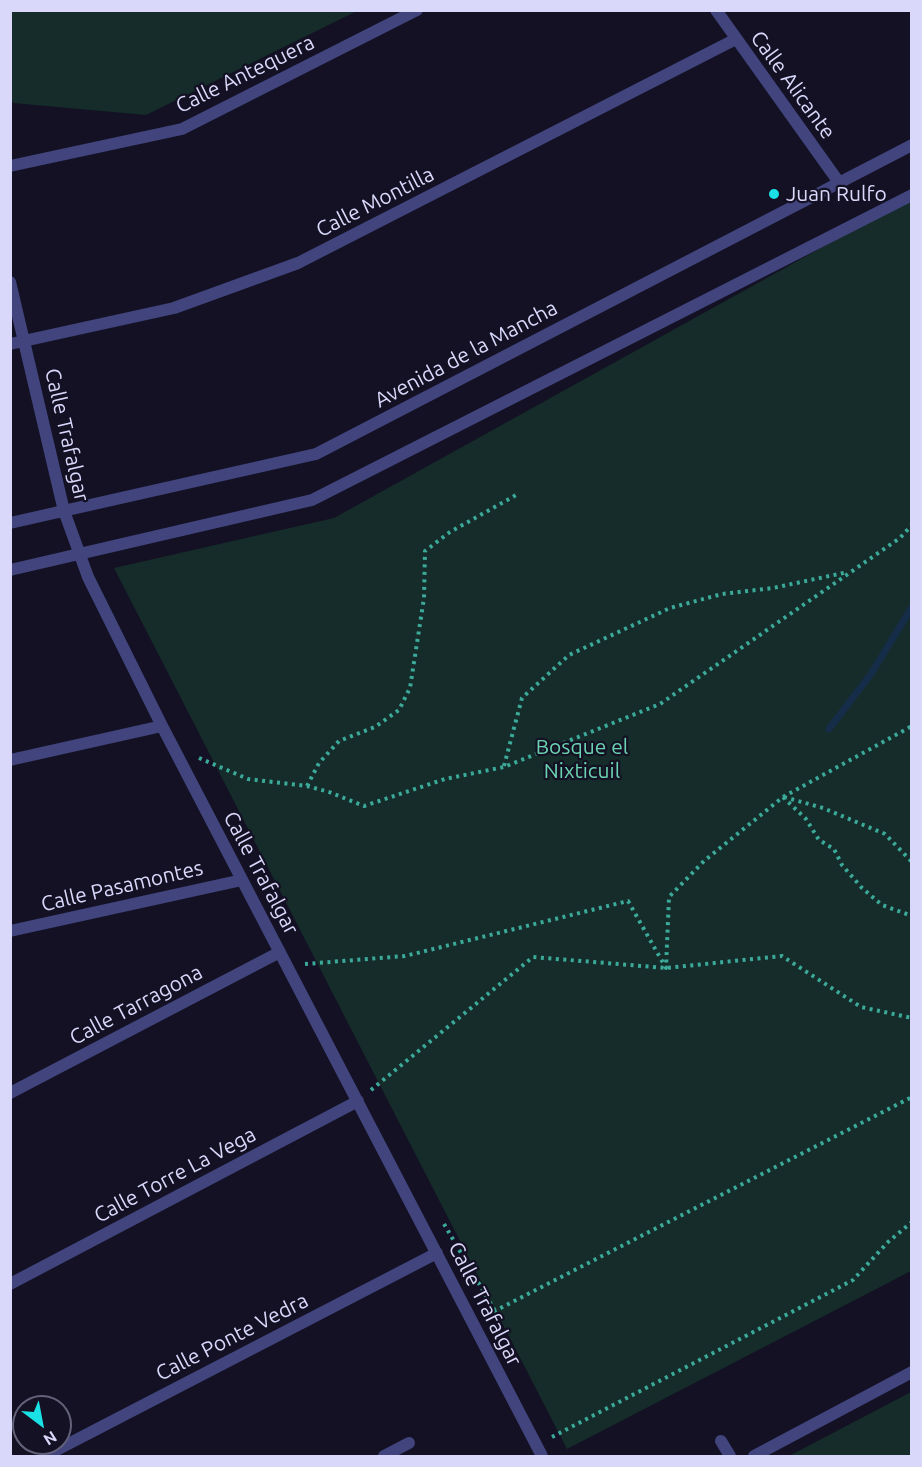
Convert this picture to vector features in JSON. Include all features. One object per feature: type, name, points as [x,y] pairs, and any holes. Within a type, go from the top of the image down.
[{"type":"street","name":"Calle Antequera","points":[[10,166],[182,129],[417,10]]},
{"type":"street","name":"Calle Alicante","points":[[716,10],[838,182]]},
{"type":"street","name":"Calle Montilla","points":[[10,344],[174,308],[298,263],[736,39]]},
{"type":"street","name":"Avenida de la Mancha","points":[[10,524],[316,454],[912,145]]},
{"type":"street","points":[[10,570],[312,500],[912,195]]},
{"type":"street","name":"Calle Trafalgar","points":[[10,282],[64,511],[78,554],[162,726],[539,1451]]},
{"type":"street","points":[[10,760],[162,726]]},
{"type":"street","name":"Calle Pasamontes","points":[[10,931],[242,880]]},
{"type":"street","name":"Calle Tarragona","points":[[10,1093],[280,952]]},
{"type":"street","name":"Calle Torre La Vega","points":[[10,1284],[358,1101]]},
{"type":"street","name":"Calle Ponte Vedra","points":[[45,1456],[437,1253]]},
{"type":"street","points":[[754,1456],[912,1372]]},
{"type":"street","points":[[721,1441],[730,1456]]},
{"type":"street","points":[[384,1456],[409,1443]]},
{"type":"path","points":[[307,786],[319,763],[339,741],[375,727],[399,710],[410,688],[424,598],[425,551],[450,532],[518,494]]},
{"type":"path","points":[[173,746],[248,779],[307,786],[364,806],[445,779],[504,767],[660,704],[900,538],[912,525]]},
{"type":"path","points":[[504,767],[522,698],[569,655],[670,608],[722,594],[773,588],[851,572]]},
{"type":"path","points":[[666,968],[669,897],[704,861],[783,797],[912,726]]},
{"type":"path","points":[[783,797],[823,808],[885,834],[912,862]]},
{"type":"path","points":[[783,797],[806,819],[819,840],[834,849],[842,865],[862,888],[882,905],[912,916]]},
{"type":"path","points":[[298,966],[405,956],[628,901],[666,968]]},
{"type":"path","points":[[358,1101],[533,957],[666,968],[782,956],[861,1007],[912,1018]]},
{"type":"path","points":[[473,1322],[912,1097]]},
{"type":"path","points":[[442,1222],[495,1311]]},
{"type":"path","points":[[539,1451],[854,1280],[888,1242],[912,1222]]},
{"type":"green space","points":[[10,11],[357,11],[146,115],[13,103],[10,93]]},
{"type":"green space","name":"Bosque el Nixticuil","points":[[911,198],[911,1271],[567,1449],[114,568],[334,518]]},
{"type":"green space","points":[[911,1392],[911,1456],[789,1456]]},
{"type":"waterway","points":[[829,729],[871,674],[912,607]]},
{"type":"place","name":"Juan Rulfo","points":[[774,194]]}]
